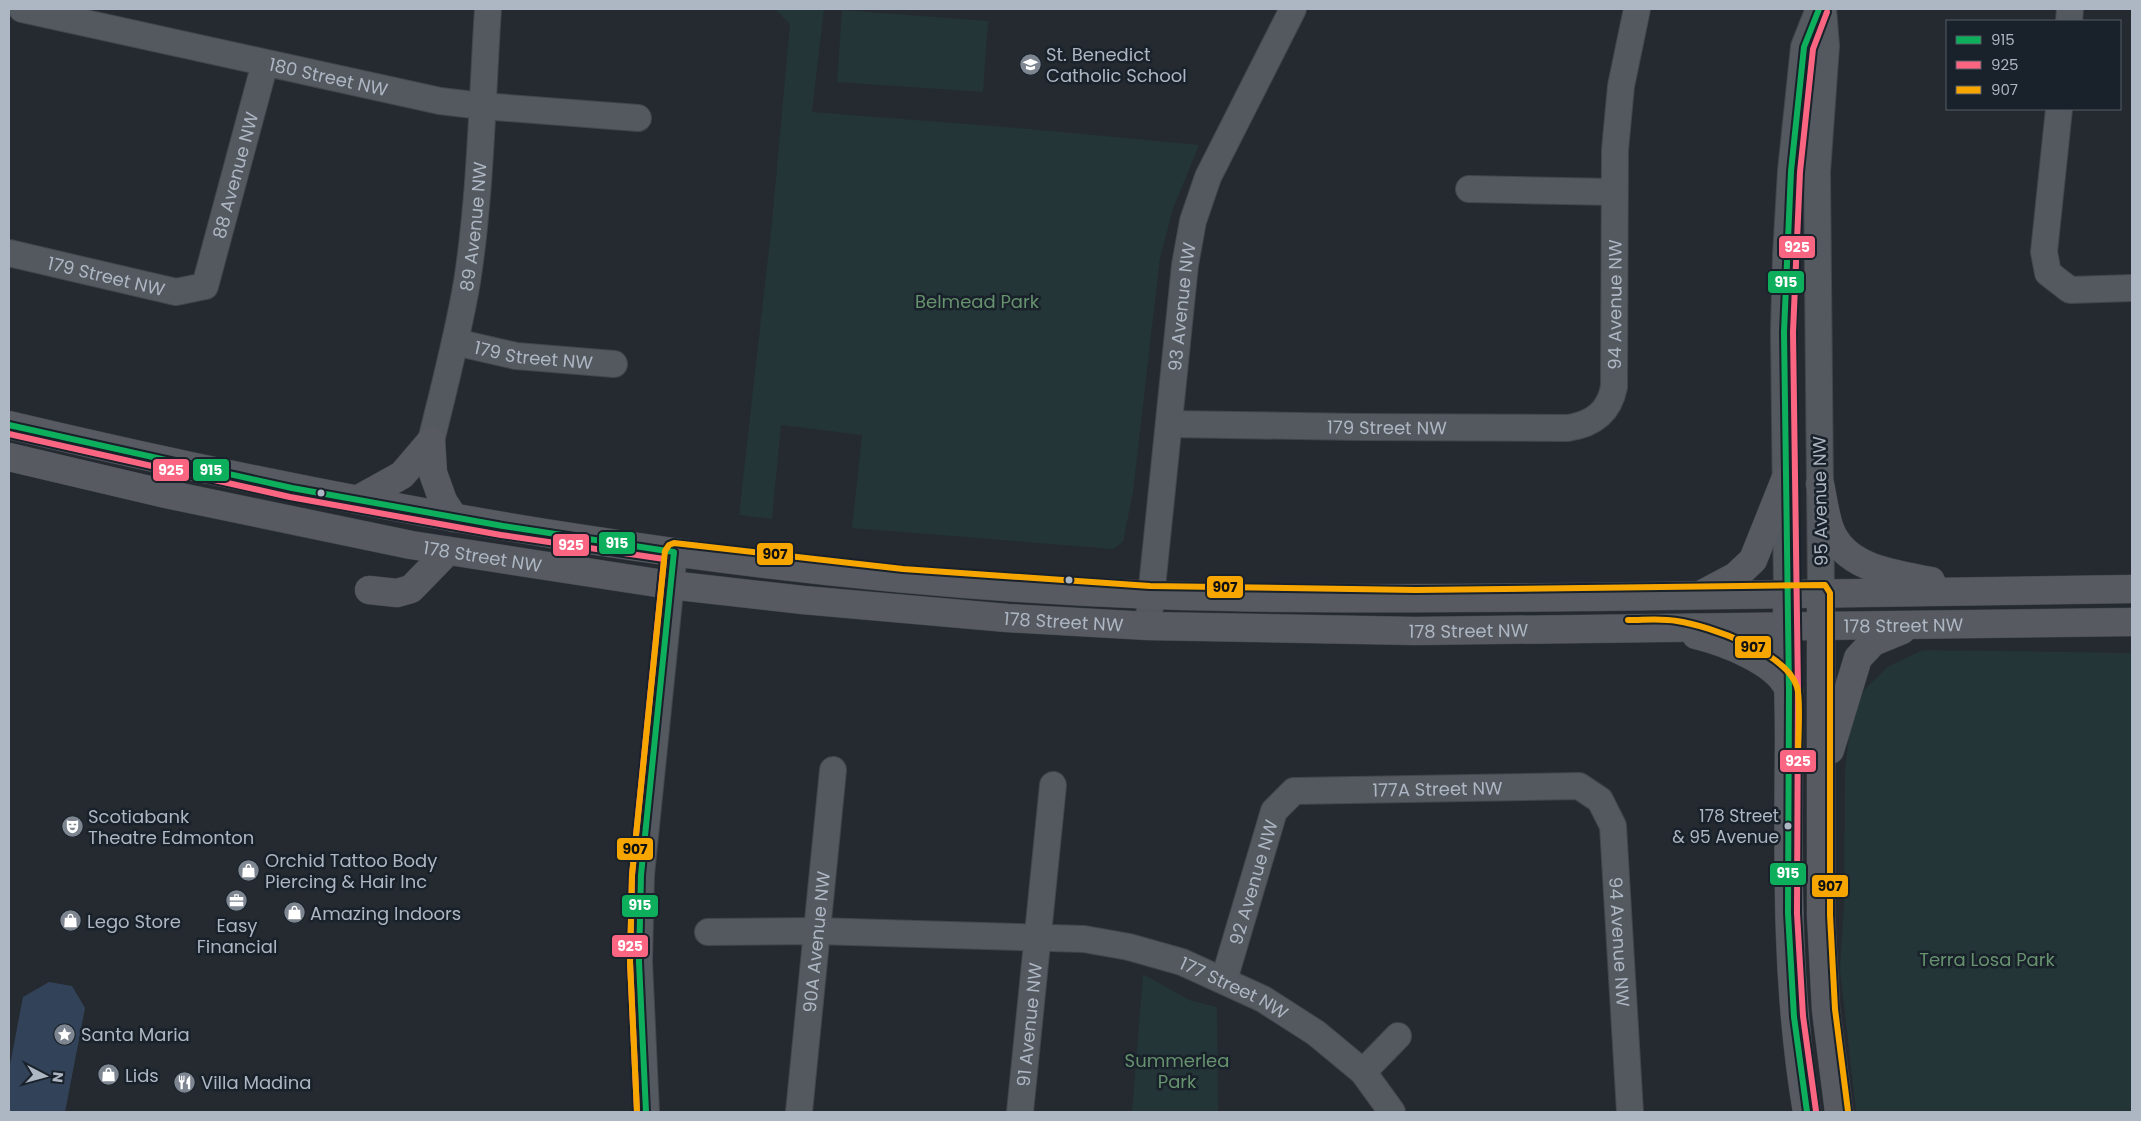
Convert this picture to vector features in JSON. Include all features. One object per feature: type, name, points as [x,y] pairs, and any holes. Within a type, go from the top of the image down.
[{"type":"main road","name":"178 Street NW","points":[[9,424],[172,462],[454,518],[674,552],[902,578],[1150,595],[1416,599],[2132,589]]},
{"type":"main road","points":[[357,500],[402,475],[431,441]]},
{"type":"main road","points":[[431,441],[433,473],[444,501],[454,518]]},
{"type":"main road","name":"178 Street NW","points":[[9,457],[285,520],[411,545],[670,585],[900,609],[1148,626],[1415,632],[2132,622]]},
{"type":"main road","points":[[1696,596],[1730,580],[1753,560],[1785,480]]},
{"type":"main road","points":[[1820,484],[1830,529],[1842,550],[1853,558],[1888,573],[1982,591]]},
{"type":"main road","points":[[369,590],[397,593],[411,589],[448,551]]},
{"type":"main road","name":"95 Avenue NW","points":[[1821,593],[1822,934],[1826,1010],[1839,1112]]},
{"type":"main road","name":"95 Avenue NW","points":[[1787,594],[1789,690],[1788,914],[1794,1017],[1807,1112]]},
{"type":"main road","points":[[1821,779],[1858,658],[1873,642],[1913,626]]},
{"type":"main road","points":[[1665,628],[1724,643],[1752,656],[1776,673],[1785,682],[1789,690]]},
{"type":"street","name":"180 Street NW","points":[[22,9],[440,100],[482,106],[638,118]]},
{"type":"street","name":"89 Avenue NW","points":[[431,441],[456,342],[472,242],[488,9]]},
{"type":"street","name":"93 Avenue NW","points":[[1148,626],[1185,265],[1200,197],[1221,148],[1293,9]]},
{"type":"street","name":"94 Avenue NW","points":[[1601,415],[1612,398],[1614,387],[1614,192],[1619,104],[1626,58],[1637,9]]},
{"type":"street","name":"95 Avenue NW","points":[[1787,594],[1784,332],[1786,255],[1791,171],[1804,47],[1819,9]]},
{"type":"street","name":"95 Avenue NW","points":[[1821,593],[1817,172],[1826,46],[1824,9]]},
{"type":"street","name":"88 Avenue NW","points":[[205,286],[265,63]]},
{"type":"street","points":[[2059,110],[2044,252],[2048,273],[2070,290],[2132,288]]},
{"type":"street","points":[[1469,189],[1614,192]]},
{"type":"street","name":"179 Street NW","points":[[9,253],[176,292],[205,286]]},
{"type":"street","name":"179 Street NW","points":[[456,342],[516,356],[614,364]]},
{"type":"street","name":"179 Street NW","points":[[1170,424],[1568,428],[1585,424],[1601,415]]},
{"type":"street","points":[[646,1112],[639,962],[641,875],[674,552]]},
{"type":"street","name":"90A Avenue NW","points":[[799,1112],[834,770]]},
{"type":"street","points":[[1038,937],[1053,785]]},
{"type":"street","name":"94 Avenue NW","points":[[1580,786],[1600,800],[1613,826],[1630,1112]]},
{"type":"street","name":"177A Street NW","points":[[1294,791],[1580,786]]},
{"type":"street","name":"92 Avenue NW","points":[[1224,980],[1274,811],[1294,791]]},
{"type":"street","name":"177 Street NW","points":[[708,932],[817,931],[1038,937],[1084,939],[1129,947],[1182,962],[1263,999],[1316,1033],[1363,1072]]},
{"type":"street","name":"91 Avenue NW","points":[[1020,1112],[1038,937]]},
{"type":"street","points":[[1392,1112],[1363,1072],[1398,1036]]},
{"type":"green space","name":"Belmead Park","points":[[767,9],[824,9],[812,112],[1030,129],[1199,145],[1173,209],[1160,258],[1133,492],[1123,542],[1113,549],[852,528],[862,435],[781,425],[772,519],[739,515],[772,221],[790,24],[776,10]]},
{"type":"green space","points":[[842,10],[988,21],[983,92],[837,82]]},
{"type":"green space","name":"Terra Losa Park","points":[[1923,650],[2132,653],[2132,1112],[1856,1112],[1840,969],[1844,904],[1845,770],[1850,728],[1864,690],[1889,666]]},
{"type":"green space","name":"Summerlea Park","points":[[1143,974],[1189,1000],[1217,1007],[1218,1112],[1132,1112]]},
{"type":"water","points":[[49,982],[72,986],[85,1008],[65,1112],[9,1112],[9,1070],[23,997]]},
{"type":"transit line","name":"915","points":[[1807,1112],[1794,1017],[1788,913],[1789,690],[1784,332],[1791,171],[1804,47],[1819,9]]},
{"type":"transit line","name":"925","points":[[1816,1111],[1803,1016],[1797,913],[1798,690],[1793,332],[1800,172],[1813,49],[1827,12]]},
{"type":"transit line","name":"915","points":[[9,425],[292,488],[503,526],[674,552],[641,875],[639,962],[646,1112]]},
{"type":"transit line","name":"925","points":[[9,434],[290,497],[501,535],[664,559],[632,875],[630,962],[637,1112]]},
{"type":"transit line","name":"907","points":[[637,1112],[630,962],[632,875],[665,551],[669,545],[674,543],[903,569],[1150,586],[1416,590],[1825,585],[1830,593],[1830,915],[1835,1009],[1848,1111]]},
{"type":"transit line","name":"907","points":[[1628,620],[1659,619],[1691,624],[1746,643],[1779,663],[1790,675],[1797,687],[1799,710],[1798,756]]},
{"type":"place","name":"St. Benedict Catholic School","points":[[1030,64]]},
{"type":"place","name":"Scotiabank Theatre Edmonton","points":[[72,826]]},
{"type":"place","name":"178 Street & 95 Avenue","points":[[1788,826]]},
{"type":"place","name":"Orchid Tattoo Body Piercing & Hair Inc","points":[[249,870]]},
{"type":"place","name":"Easy Financial","points":[[237,900]]},
{"type":"place","name":"Amazing Indoors","points":[[294,913]]},
{"type":"place","name":"Lego Store","points":[[71,921]]},
{"type":"place","name":"Santa Maria","points":[[65,1034]]},
{"type":"place","name":"Lids","points":[[109,1075]]},
{"type":"place","name":"Villa Madina","points":[[185,1082]]}]
